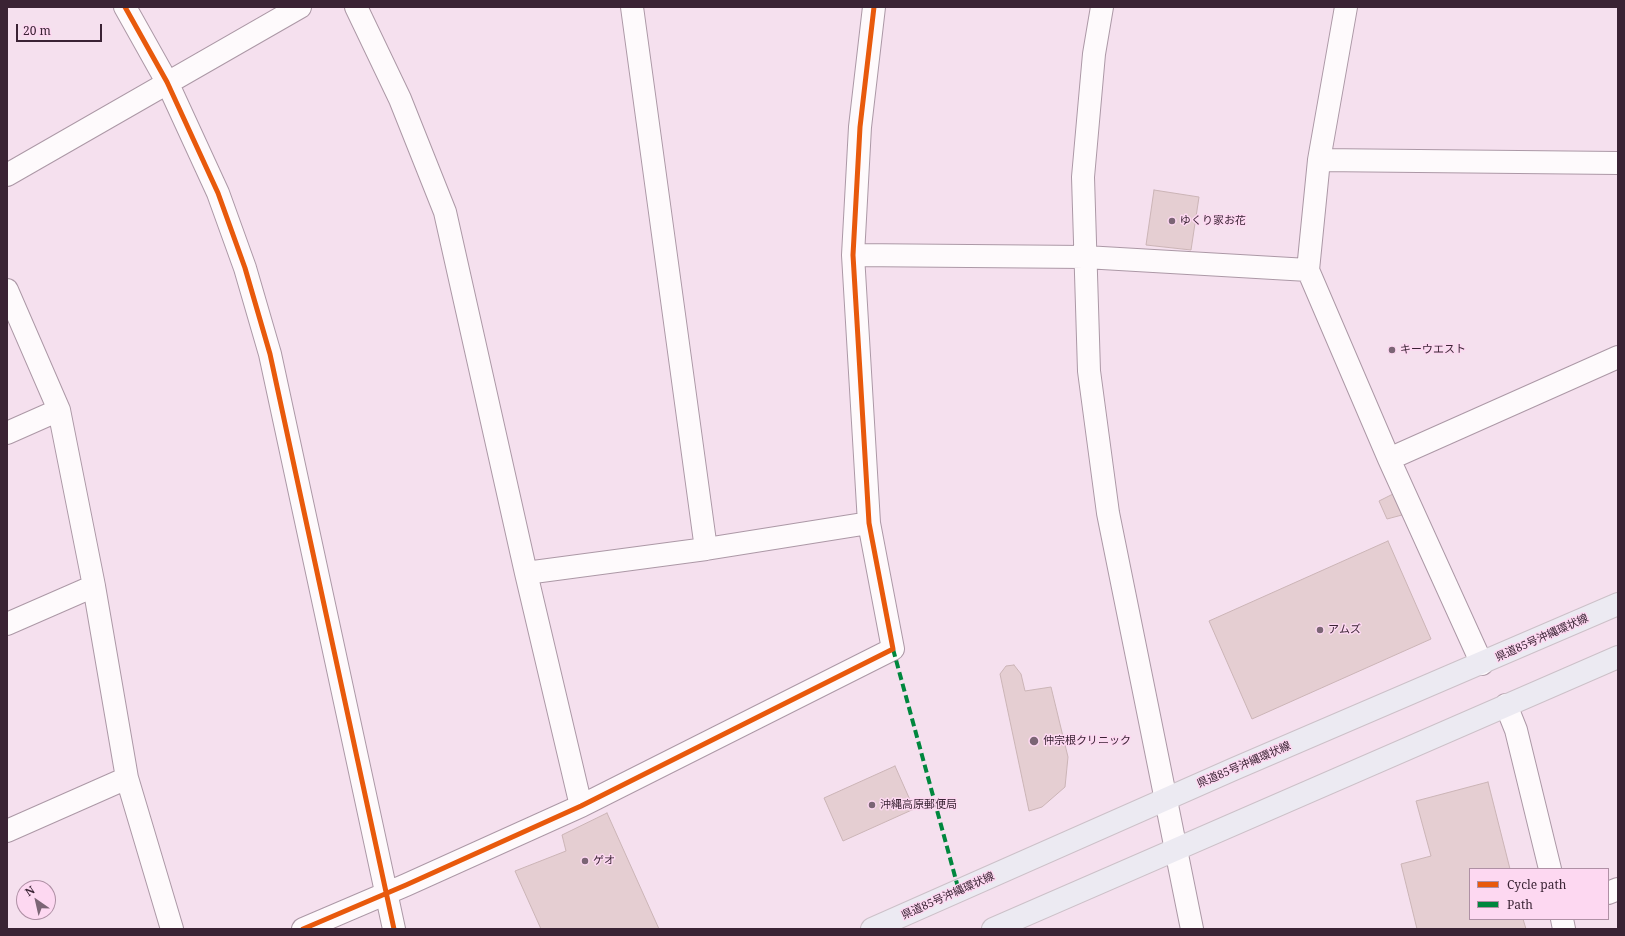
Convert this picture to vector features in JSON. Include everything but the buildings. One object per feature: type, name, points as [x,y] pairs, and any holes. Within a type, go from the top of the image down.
[{"type":"main road","name":"県道85号沖縄環状線","points":[[872,929],[1234,768],[1482,664],[1618,604]]},
{"type":"main road","points":[[993,929],[1618,656]]},
{"type":"street","points":[[125,7],[167,82],[218,194],[246,268],[270,354],[394,929]]},
{"type":"street","points":[[7,175],[300,7]]},
{"type":"street","points":[[356,7],[400,99],[445,212],[526,573],[581,806]]},
{"type":"street","points":[[632,7],[706,549]]},
{"type":"street","points":[[303,929],[581,806],[894,649],[869,523],[853,255],[860,128],[874,7]]},
{"type":"street","points":[[1102,7],[1094,54],[1083,177],[1089,371],[1108,513],[1192,929]]},
{"type":"street","points":[[1346,7],[1319,160],[1308,270],[1389,459],[1482,664]]},
{"type":"street","points":[[1319,160],[1618,163]]},
{"type":"street","points":[[853,255],[1085,257],[1308,270]]},
{"type":"street","points":[[7,290],[59,410],[94,586],[127,778],[172,929]]},
{"type":"street","points":[[1389,459],[1618,357]]},
{"type":"street","points":[[7,433],[59,410]]},
{"type":"street","points":[[526,573],[706,549],[869,523]]},
{"type":"street","points":[[7,624],[94,586]]},
{"type":"street","points":[[1506,706],[1516,730],[1550,868]]},
{"type":"street","points":[[7,831],[127,778]]},
{"type":"marked path","points":[[893,649],[959,891]]},
{"type":"cycle path","points":[[125,7],[167,82],[218,193],[245,268],[270,354],[394,929]]},
{"type":"cycle path","points":[[303,929],[406,885],[581,806],[893,649],[869,523],[853,255],[860,127],[874,7]]},
{"type":"place","name":"ゆくり家お花","points":[[1172,221]]},
{"type":"place","name":"キーウエスト","points":[[1392,350]]},
{"type":"place","name":"アムズ","points":[[1320,630]]},
{"type":"place","name":"仲宗根クリニック","points":[[1034,741]]},
{"type":"place","name":"沖縄高原郵便局","points":[[872,805]]},
{"type":"place","name":"ゲオ","points":[[585,861]]}]
